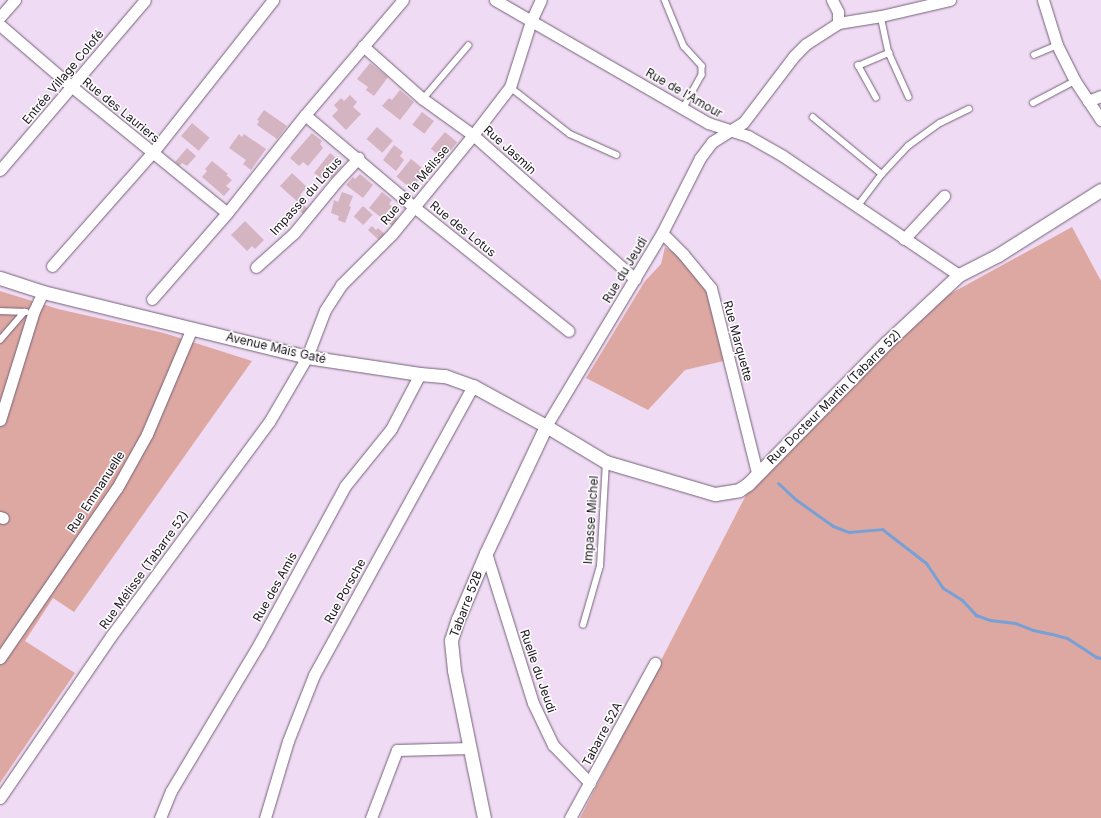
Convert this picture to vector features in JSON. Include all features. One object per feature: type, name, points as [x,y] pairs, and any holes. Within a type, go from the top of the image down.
[{"type":"street","points":[[0,17],[15,0]]},
{"type":"street","name":"Entrée Village Colofé","points":[[0,170],[145,0]]},
{"type":"street","points":[[52,266],[153,152],[273,0]]},
{"type":"street","points":[[152,299],[227,213],[305,115],[403,0]]},
{"type":"street","name":"Rue de l'Amour","points":[[495,0],[684,107],[708,123],[728,131],[748,136],[783,156],[959,275]]},
{"type":"street","name":"Rue de la Mélisse","points":[[307,357],[324,310],[341,285],[381,245],[414,207],[474,135],[510,87],[531,21],[541,0]]},
{"type":"street","points":[[832,0],[838,12],[838,23],[881,16],[950,0]]},
{"type":"street","points":[[1043,0],[1057,45],[1075,81],[1101,120]]},
{"type":"street","name":"Rue du Jeudi","points":[[546,426],[662,233],[700,158],[712,142],[743,123],[794,56],[806,44],[838,23]]},
{"type":"street","name":"Rue des Lauriers","points":[[0,24],[71,86],[227,213]]},
{"type":"street","name":"Rue Jasmin","points":[[363,46],[423,99],[474,135],[635,279]]},
{"type":"street","points":[[1088,101],[1101,96]]},
{"type":"street","name":"Rue des Lotus","points":[[305,115],[358,158],[414,207],[569,331]]},
{"type":"street","name":"Impasse du Lotus","points":[[256,268],[294,233],[358,158]]},
{"type":"street","name":"Rue Docteur Martin (Tabarre 52)","points":[[546,426],[606,462],[715,494],[739,490],[886,343],[959,275],[998,255],[1101,190]]},
{"type":"street","points":[[904,239],[944,196]]},
{"type":"street","name":"Rue Marquette","points":[[662,233],[683,254],[711,288],[757,473]]},
{"type":"street","name":"Avenue Maïs Gaté","points":[[0,278],[43,292],[307,357],[420,374],[445,376],[473,386],[546,426]]},
{"type":"street","points":[[0,420],[29,311],[43,292]]},
{"type":"street","name":"Rue Emmanuelle","points":[[0,658],[116,488],[147,434],[192,328]]},
{"type":"street","name":"Rue Mélisse (Tabarre 52)","points":[[0,798],[111,636],[269,422],[307,357]]},
{"type":"street","name":"Rue des Amis","points":[[160,818],[171,791],[258,644],[345,486],[391,429],[420,374]]},
{"type":"street","name":"Rue Porsche","points":[[265,818],[288,740],[314,676],[473,386]]},
{"type":"street","name":"Tabarre 52B","points":[[484,818],[454,670],[451,640],[458,619],[486,553],[546,426]]},
{"type":"street","name":"Ruelle du Jeudi","points":[[486,553],[533,703],[553,745],[590,783]]},
{"type":"street","name":"Tabarre 52A","points":[[570,818],[655,663]]},
{"type":"street","points":[[371,818],[397,750],[470,748]]},
{"type":"lane","points":[[665,0],[684,46],[702,66],[702,75],[684,107]]},
{"type":"lane","points":[[881,16],[889,53],[909,96]]},
{"type":"lane","points":[[1034,55],[1057,45]]},
{"type":"lane","points":[[423,99],[468,46]]},
{"type":"lane","points":[[876,98],[858,66],[889,53]]},
{"type":"lane","points":[[1033,103],[1075,81]]},
{"type":"lane","points":[[510,87],[570,134],[617,155]]},
{"type":"lane","points":[[857,207],[901,152],[931,128],[970,109]]},
{"type":"lane","points":[[813,117],[882,174]]},
{"type":"lane","points":[[0,311],[29,311]]},
{"type":"lane","points":[[0,340],[29,311]]},
{"type":"lane","name":"Impasse Michel","points":[[583,625],[600,566],[606,462]]},
{"type":"shaded area","points":[[1072,227],[1101,281],[1101,818],[580,818],[746,495],[827,410],[948,295]]},
{"type":"shaded area","points":[[665,247],[682,258],[709,295],[724,361],[685,370],[648,410],[586,378],[645,281],[661,264]]},
{"type":"shaded area","points":[[0,291],[58,309],[164,333],[252,361],[74,612],[53,598],[25,641],[75,673],[0,783]]},
{"type":"building","points":[[370,63],[388,77],[374,96],[366,90],[368,87],[357,79]]},
{"type":"building","points":[[400,90],[414,102],[400,120],[382,106],[389,98],[392,100]]},
{"type":"building","points":[[350,95],[357,102],[353,107],[361,114],[346,130],[332,116],[338,110],[334,105],[341,98],[344,101]]},
{"type":"building","points":[[264,110],[287,126],[277,139],[257,125],[259,121],[257,120]]},
{"type":"building","points":[[422,112],[434,121],[424,134],[412,125]]},
{"type":"building","points":[[192,123],[210,138],[199,151],[181,136]]},
{"type":"building","points":[[377,127],[393,141],[382,153],[367,139]]},
{"type":"building","points":[[445,132],[457,142],[443,159],[431,149]]},
{"type":"building","points":[[312,133],[322,141],[320,144],[323,148],[308,166],[303,162],[299,166],[290,158]]},
{"type":"building","points":[[239,134],[242,137],[244,134],[266,149],[251,170],[243,164],[246,160],[229,148]]},
{"type":"building","points":[[394,145],[403,152],[400,156],[404,160],[396,171],[383,160]]},
{"type":"building","points":[[187,148],[196,156],[187,166],[182,163],[179,166],[175,162]]},
{"type":"building","points":[[330,153],[336,158],[334,160],[342,166],[331,179],[325,174],[321,178],[314,173]]},
{"type":"building","points":[[411,159],[426,171],[411,189],[397,177]]},
{"type":"building","points":[[212,161],[228,174],[226,175],[232,180],[226,186],[230,189],[224,196],[202,177],[207,171],[205,169]]},
{"type":"building","points":[[292,173],[307,187],[300,195],[304,198],[299,203],[280,186]]},
{"type":"building","points":[[360,174],[373,185],[363,198],[346,185],[353,177],[355,179]]},
{"type":"building","points":[[342,192],[353,196],[349,206],[351,207],[345,223],[338,220],[339,216],[331,213],[334,200],[338,202]]},
{"type":"building","points":[[382,192],[392,200],[389,204],[398,211],[394,216],[398,219],[392,226],[369,208]]},
{"type":"building","points":[[302,203],[308,209],[303,214],[297,208]]},
{"type":"building","points":[[363,206],[373,215],[363,225],[354,216]]},
{"type":"building","points":[[245,221],[264,240],[255,249],[252,246],[247,251],[231,235]]},
{"type":"building","points":[[372,226],[376,230],[378,228],[386,235],[380,241],[368,230]]},
{"type":"waterway","points":[[778,483],[795,499],[833,526],[849,532],[882,529],[926,563],[943,588],[962,600],[976,615],[990,620],[1015,623],[1033,630],[1067,638],[1096,657],[1101,658]]}]
